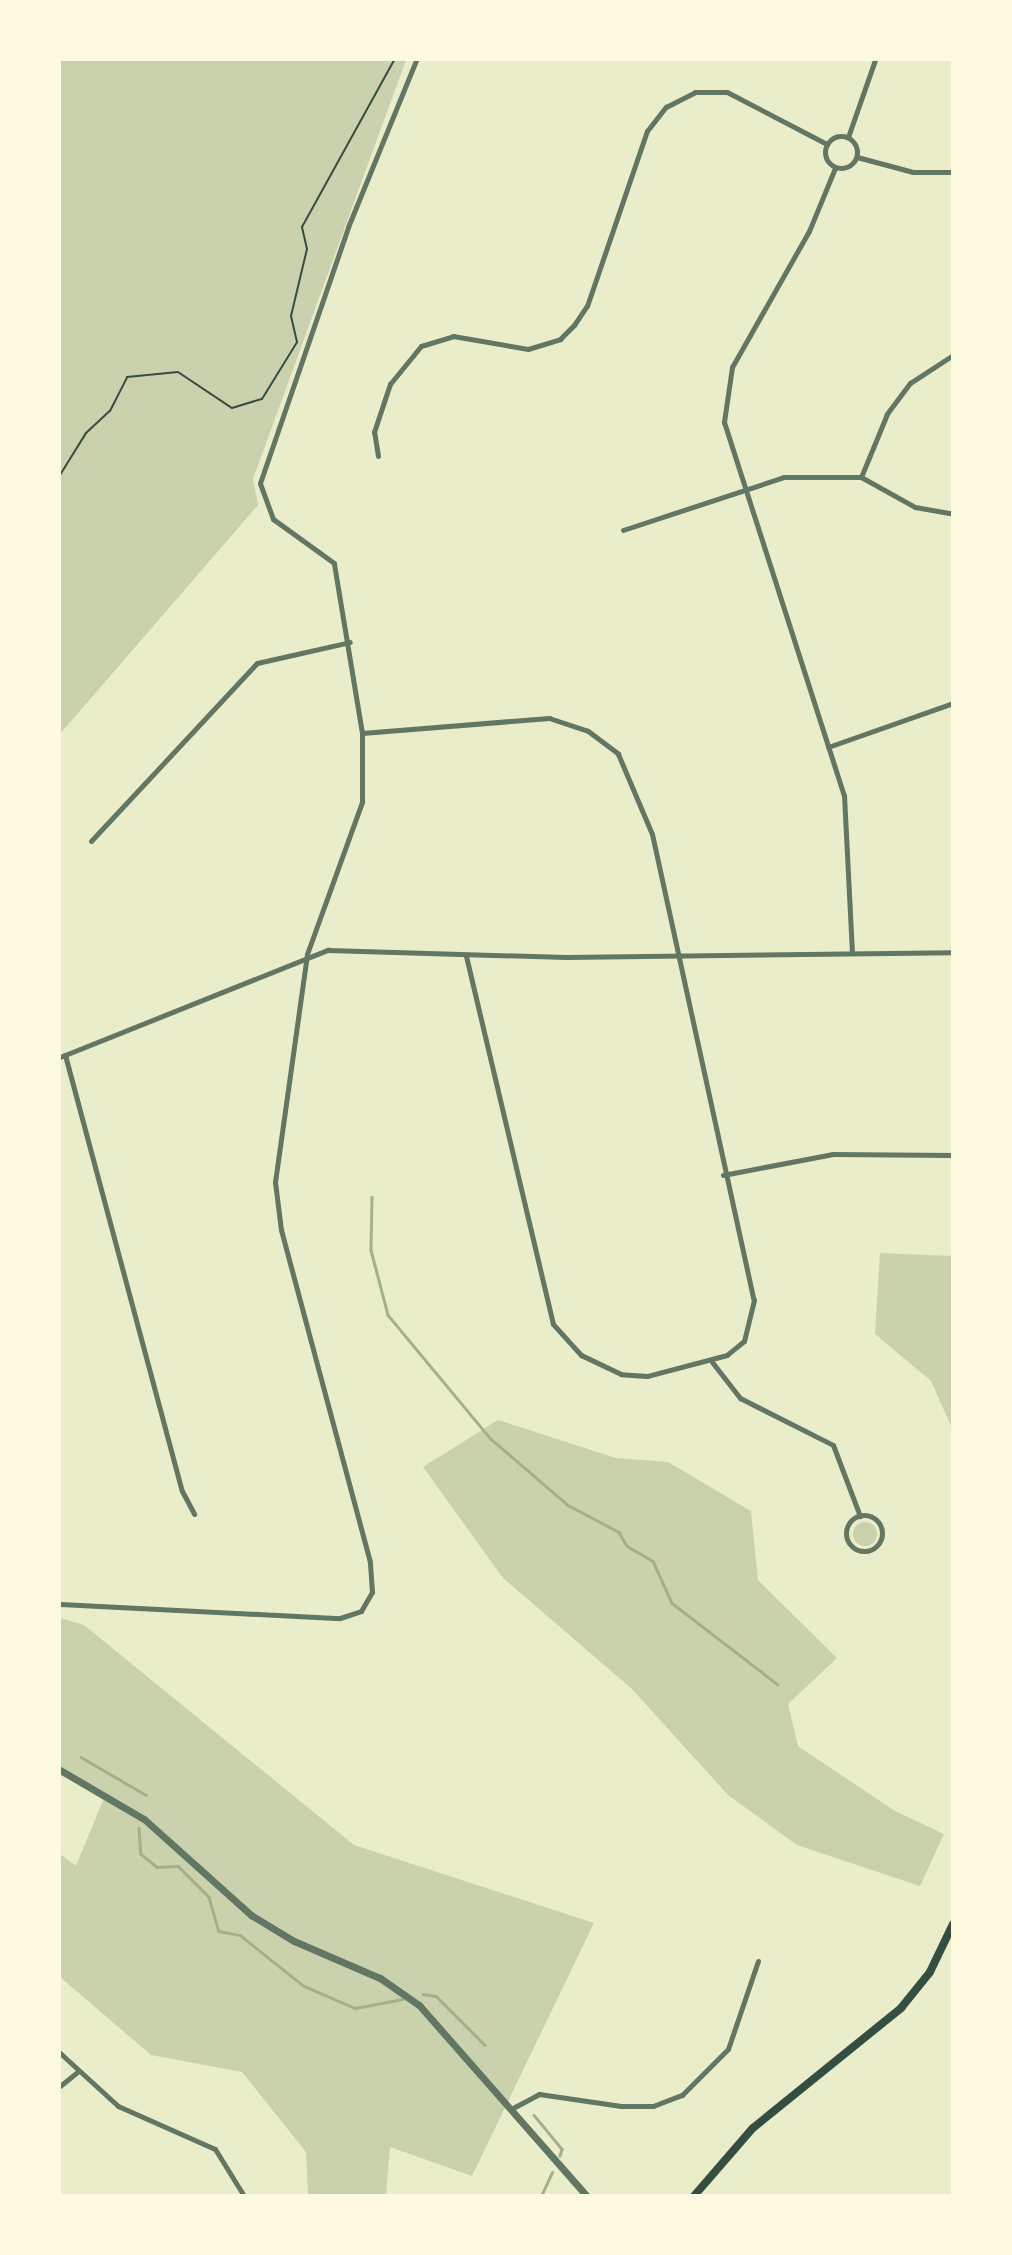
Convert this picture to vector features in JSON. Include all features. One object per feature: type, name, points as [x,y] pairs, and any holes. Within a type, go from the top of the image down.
[{"type":"main road","points":[[696,2196],[753,2128],[901,2008],[930,1972],[953,1924]]},
{"type":"street","points":[[60,1604],[340,1618],[361,1611],[372,1592],[370,1562],[287,1256],[275,1182],[307,954],[362,802],[362,733],[350,642],[334,563],[273,519],[260,483],[348,227],[416,60]]},
{"type":"street","points":[[857,157],[848,137],[875,60]]},
{"type":"street","points":[[378,456],[374,432],[390,384],[421,346],[453,336],[528,349],[560,339],[574,325],[587,306],[648,131],[666,107],[695,92],[727,92],[827,144],[848,137]]},
{"type":"street","points":[[827,144],[827,160],[835,167],[851,166],[857,157]]},
{"type":"street","points":[[857,157],[905,170],[953,172]]},
{"type":"street","points":[[835,167],[809,231],[732,367],[724,422],[741,489],[828,747],[850,828],[852,951]]},
{"type":"street","points":[[860,477],[902,393],[953,355]]},
{"type":"street","points":[[623,530],[784,477],[860,477],[915,507],[953,514]]},
{"type":"street","points":[[91,841],[257,663],[350,642]]},
{"type":"street","points":[[828,747],[953,703]]},
{"type":"street","points":[[362,733],[511,716],[549,718],[588,731],[618,754],[638,789],[723,1175],[754,1300],[744,1341],[712,1362],[647,1376],[621,1374],[581,1355],[553,1324],[466,956]]},
{"type":"street","points":[[194,1514],[184,1497],[62,1056],[307,954],[466,956],[674,951],[953,952]]},
{"type":"street","points":[[723,1175],[833,1154],[953,1155]]},
{"type":"street","points":[[712,1362],[740,1398],[833,1445],[860,1516],[880,1525],[882,1537],[871,1550],[859,1550],[847,1538],[850,1522],[860,1516]]},
{"type":"street","points":[[60,1769],[144,1819],[251,1915],[294,1941],[380,1978],[419,2005],[587,2196]]},
{"type":"street","points":[[511,2109],[539,2094],[621,2106],[653,2106],[682,2095],[728,2049],[758,1961]]},
{"type":"street","points":[[60,2053],[118,2106],[215,2149],[228,2160],[244,2196]]},
{"type":"street","points":[[60,2086],[78,2072]]},
{"type":"path","points":[[60,475],[86,433],[110,411],[127,377],[178,373],[232,408],[262,399],[297,342],[292,302],[306,243],[302,237],[302,227],[394,60]]},
{"type":"green space","points":[[60,60],[406,60],[253,479],[258,505],[60,734]]},
{"type":"green space","points":[[880,1253],[952,1256],[952,1428],[931,1381],[875,1334]]},
{"type":"green space","points":[[498,1420],[616,1458],[668,1462],[751,1511],[758,1580],[837,1658],[788,1704],[798,1746],[895,1811],[944,1834],[920,1886],[797,1845],[728,1795],[632,1689],[503,1578],[423,1467]]},
{"type":"green space","points":[[865,1522],[876,1529],[877,1534],[870,1545],[865,1546],[854,1539],[853,1534],[860,1523]]},
{"type":"green space","points":[[60,1618],[84,1625],[354,1845],[594,1923],[472,2176],[390,2147],[386,2195],[308,2195],[306,2152],[242,2072],[151,2055],[60,1977],[60,1854],[76,1866],[106,1793],[60,1768]]},
{"type":"waterway","points":[[372,1197],[371,1250],[388,1315],[490,1438],[568,1505],[619,1532],[627,1546],[653,1561],[672,1603],[777,1684]]},
{"type":"waterway","points":[[81,1757],[146,1795]]},
{"type":"waterway","points":[[139,1828],[141,1854],[157,1867],[178,1866],[209,1897],[219,1931],[240,1935],[304,1986],[355,2008],[402,1999]]},
{"type":"waterway","points":[[423,1994],[436,1996],[485,2045]]},
{"type":"waterway","points":[[534,2115],[562,2149],[560,2156]]},
{"type":"waterway","points":[[541,2196],[552,2172]]}]
